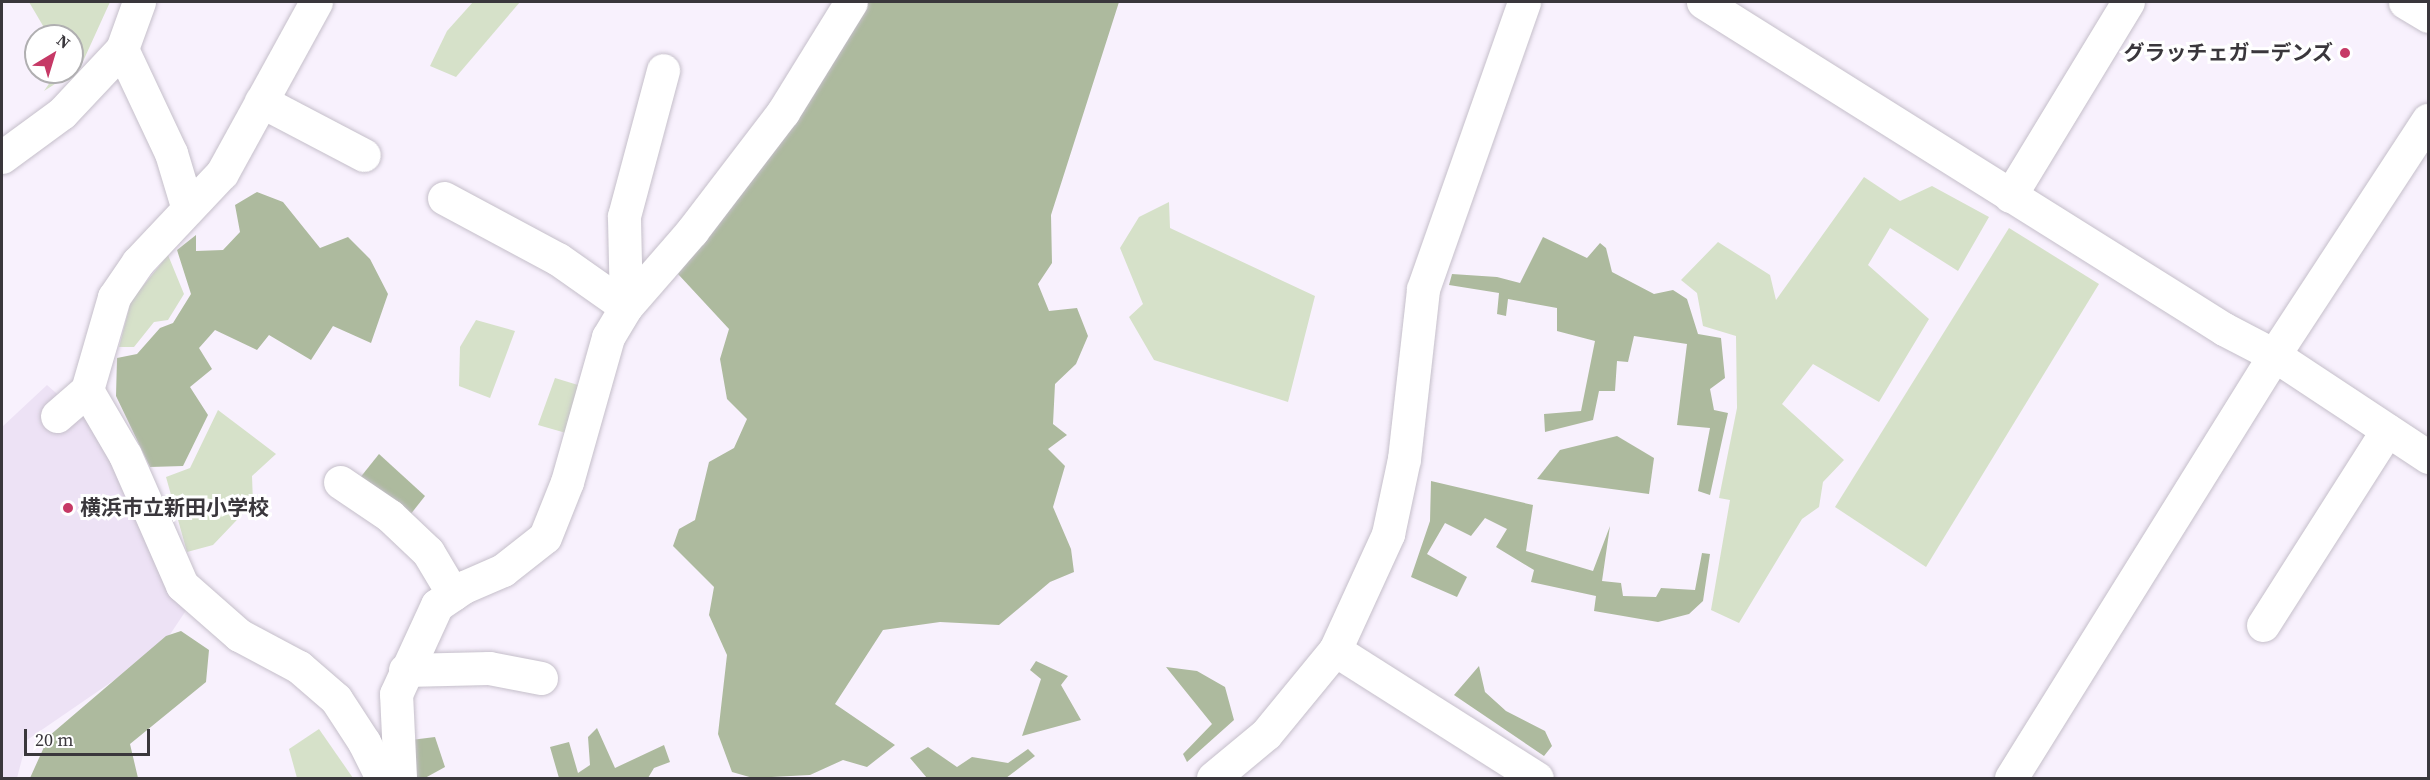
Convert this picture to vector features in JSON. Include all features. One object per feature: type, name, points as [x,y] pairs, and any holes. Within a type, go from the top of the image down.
[{"type":"street","points":[[2,157],[62,114],[122,49],[139,2]]},
{"type":"street","points":[[57,416],[87,390],[114,297],[187,206],[222,173],[316,2]]},
{"type":"street","points":[[400,778],[396,694],[405,670],[437,605],[453,594],[503,570],[545,537],[567,482],[608,337],[626,307],[692,231],[783,112],[851,2]]},
{"type":"street","points":[[1213,778],[1266,734],[1335,650],[1388,534],[1404,459],[1423,289],[1524,2]]},
{"type":"street","points":[[1704,2],[2224,329],[2274,355],[2428,457]]},
{"type":"street","points":[[2010,196],[2127,2]]},
{"type":"street","points":[[2405,2],[2428,16]]},
{"type":"street","points":[[122,49],[171,153],[187,206]]},
{"type":"street","points":[[626,307],[624,216],[663,70]]},
{"type":"street","points":[[261,101],[364,155]]},
{"type":"street","points":[[2011,778],[2274,355],[2428,120]]},
{"type":"street","points":[[444,198],[558,259],[626,307]]},
{"type":"street","points":[[87,390],[125,455],[183,585],[239,634],[299,667],[336,699],[364,742],[381,778]]},
{"type":"street","points":[[2263,625],[2387,430]]},
{"type":"street","points":[[340,482],[390,516],[428,552],[453,594]]},
{"type":"street","points":[[1335,650],[1537,778]]},
{"type":"street","points":[[405,670],[489,668],[541,678]]},
{"type":"shaded area","name":"横浜市立新田小学校","points":[[47,385],[71,406],[95,412],[187,609],[161,648],[27,740],[17,778],[2,778],[2,427]]},
{"type":"green space","points":[[29,2],[110,2],[84,59],[84,24],[42,24]]},
{"type":"green space","points":[[473,2],[520,2],[456,77],[430,66],[447,31]]},
{"type":"green space","points":[[864,2],[1119,2],[1051,215],[1052,263],[1038,284],[1049,311],[1077,308],[1088,336],[1076,364],[1055,384],[1053,424],[1067,435],[1048,449],[1065,466],[1053,507],[1071,549],[1074,572],[1050,582],[999,625],[940,622],[883,630],[835,704],[895,745],[867,767],[843,760],[810,775],[753,778],[732,772],[718,734],[727,655],[709,615],[714,587],[673,546],[679,529],[695,520],[709,462],[734,448],[747,419],[727,399],[720,359],[729,329],[678,274],[788,126]]},
{"type":"green space","points":[[1864,177],[1900,201],[1932,186],[1989,217],[1958,271],[1890,228],[1868,265],[1929,319],[1879,402],[1813,364],[1782,404],[1844,460],[1823,482],[1819,507],[1802,519],[1739,623],[1711,610],[1730,500],[1719,498],[1737,408],[1736,336],[1703,326],[1697,293],[1681,280],[1718,242],[1770,275],[1776,300]]},
{"type":"green space","points":[[257,192],[283,202],[320,248],[348,237],[370,259],[388,294],[371,343],[333,326],[311,360],[269,335],[257,350],[215,330],[199,348],[212,369],[190,387],[208,415],[183,466],[150,467],[116,396],[117,358],[137,354],[160,328],[173,323],[191,294],[177,250],[196,235],[196,251],[223,250],[240,232],[235,205]]},
{"type":"green space","points":[[1169,202],[1170,228],[1315,296],[1288,402],[1154,360],[1129,317],[1143,304],[1120,248],[1139,217]]},
{"type":"green space","points":[[2009,228],[2099,284],[1926,567],[1835,507]]},
{"type":"green space","points":[[1543,237],[1587,258],[1600,243],[1606,248],[1612,272],[1654,294],[1673,290],[1687,299],[1698,334],[1721,338],[1725,378],[1710,389],[1714,410],[1728,413],[1710,495],[1698,491],[1710,428],[1677,425],[1687,344],[1634,336],[1628,362],[1617,361],[1615,391],[1599,391],[1593,420],[1545,432],[1544,414],[1581,411],[1595,341],[1557,331],[1557,308],[1508,299],[1506,316],[1497,314],[1499,293],[1449,285],[1452,274],[1497,277],[1520,283]]},
{"type":"green space","points":[[168,255],[184,294],[168,320],[154,322],[134,347],[119,347],[131,301]]},
{"type":"green space","points":[[476,320],[515,331],[490,398],[459,386],[460,347]]},
{"type":"green space","points":[[555,378],[578,385],[566,433],[538,425]]},
{"type":"green space","points":[[218,410],[276,454],[252,476],[253,503],[213,545],[187,552],[166,477],[190,468]]},
{"type":"green space","points":[[1617,436],[1654,458],[1649,494],[1537,479],[1560,450]]},
{"type":"green space","points":[[379,454],[425,496],[410,515],[359,479]]},
{"type":"green space","points":[[1431,481],[1533,505],[1526,551],[1593,571],[1610,526],[1602,581],[1621,583],[1623,596],[1656,597],[1661,588],[1695,590],[1702,553],[1710,554],[1703,601],[1689,614],[1658,622],[1594,611],[1596,596],[1531,582],[1534,570],[1496,547],[1507,529],[1485,518],[1471,536],[1445,523],[1427,554],[1467,577],[1457,597],[1411,577],[1430,521]]},
{"type":"green space","points":[[181,631],[209,650],[206,682],[130,744],[138,778],[30,778],[49,736],[166,636]]},
{"type":"green space","points":[[1036,661],[1068,676],[1061,685],[1081,720],[1022,736],[1041,679],[1030,670]]},
{"type":"green space","points":[[1479,666],[1485,692],[1506,711],[1545,731],[1552,746],[1544,756],[1454,695]]},
{"type":"green space","points":[[1166,667],[1197,671],[1225,687],[1234,720],[1187,762],[1183,754],[1212,724]]},
{"type":"green space","points":[[597,728],[615,768],[664,745],[670,762],[654,768],[648,778],[559,778],[550,747],[569,742],[578,773],[590,765],[588,737]]},
{"type":"green space","points":[[319,729],[353,778],[297,778],[289,749]]},
{"type":"green space","points":[[435,737],[445,767],[425,778],[412,778],[411,740]]},
{"type":"green space","points":[[928,747],[957,767],[972,757],[1008,763],[1028,749],[1035,756],[1006,778],[927,778],[910,758]]},
{"type":"place","name":"グラッチェガーデンズ","points":[[2345,53]]},
{"type":"place","name":"横浜市立新田小学校","points":[[68,508]]}]
